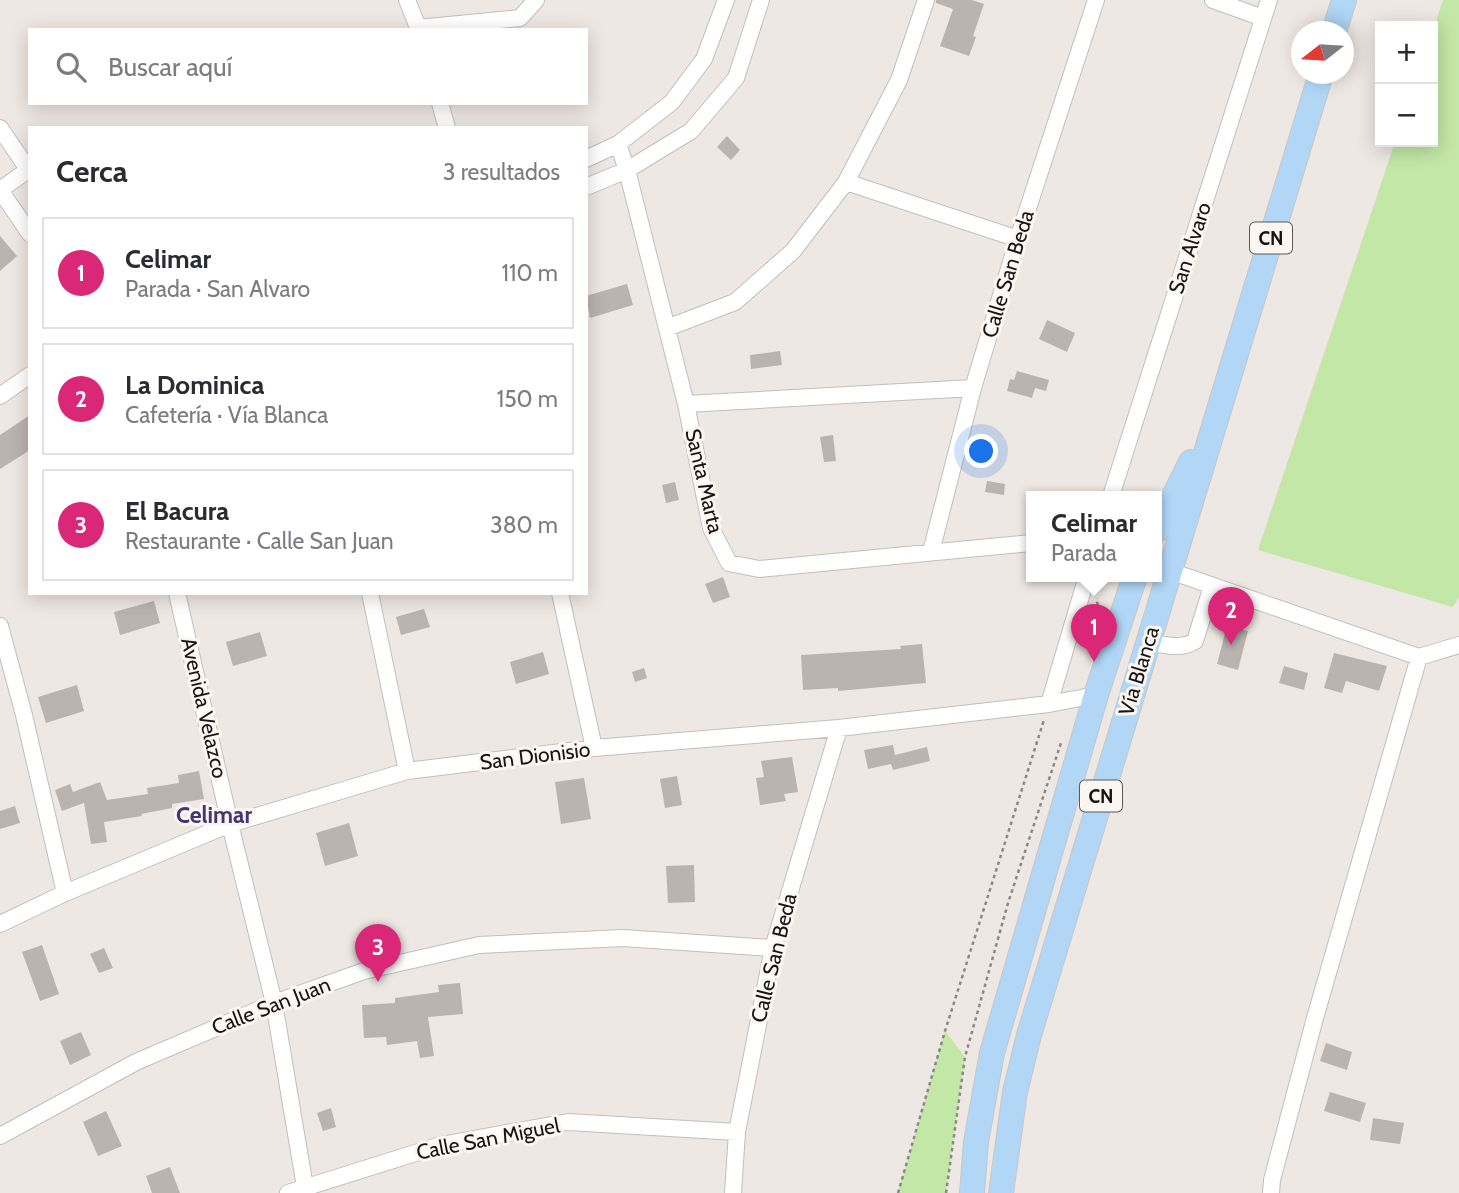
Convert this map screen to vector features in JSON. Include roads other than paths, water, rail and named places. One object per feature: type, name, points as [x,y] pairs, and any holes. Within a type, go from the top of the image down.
[{"type":"highway","points":[[1337,21],[1343,0]]},
{"type":"highway","name":"Vía Blanca","points":[[1001,1193],[1015,1092],[1029,1035],[1318,84]]},
{"type":"highway","name":"CN","points":[[1162,520],[1221,402]]},
{"type":"highway","name":"CN","points":[[972,1193],[976,1142],[992,1054],[1096,695],[1133,582]]},
{"type":"street","points":[[407,0],[418,28]]},
{"type":"street","points":[[427,28],[520,18],[536,0]]},
{"type":"street","points":[[588,158],[618,144],[671,102],[704,59],[726,0]]},
{"type":"street","points":[[588,186],[627,170],[691,131],[736,78],[761,0]]},
{"type":"street","points":[[667,328],[735,302],[793,251],[846,182],[899,80],[926,0]]},
{"type":"street","name":"Calle San Beda","points":[[931,552],[974,388],[1018,239],[1096,0]]},
{"type":"street","points":[[1213,0],[1263,18]]},
{"type":"street","name":"San Alvaro","points":[[1113,491],[1269,0]]},
{"type":"street","points":[[441,105],[446,126]]},
{"type":"street","points":[[0,128],[28,170]]},
{"type":"street","name":"Santa Marta","points":[[618,144],[627,170],[686,404],[711,528],[729,563],[759,569],[1026,543]]},
{"type":"street","points":[[28,172],[0,190],[28,231]]},
{"type":"street","points":[[846,182],[1018,239]]},
{"type":"street","points":[[0,396],[28,376]]},
{"type":"street","points":[[686,404],[974,388]]},
{"type":"street","points":[[1170,571],[1419,657],[1459,645]]},
{"type":"street","points":[[1049,704],[1085,582]]},
{"type":"street","points":[[1148,642],[1181,646],[1195,641],[1212,586]]},
{"type":"street","name":"Avenida Velazco","points":[[177,595],[274,1003],[306,1189]]},
{"type":"street","points":[[370,595],[407,771]]},
{"type":"street","points":[[560,595],[594,748]]},
{"type":"street","points":[[0,626],[24,715],[65,893]]},
{"type":"street","points":[[1272,1193],[1272,1180],[1315,1017],[1419,657]]},
{"type":"street","name":"San Dionisio","points":[[0,924],[65,893],[230,824],[407,771],[594,748],[839,728],[1049,704],[1096,695]]},
{"type":"street","name":"Calle San Beda","points":[[733,1193],[737,1132],[773,948],[839,728]]},
{"type":"street","name":"Calle San Juan","points":[[0,1136],[136,1062],[274,1003],[364,971],[479,945],[623,938],[773,948]]},
{"type":"street","name":"Calle San Miguel","points":[[288,1193],[441,1145],[568,1122],[737,1132]]},
{"type":"place","name":"La Dominica","points":[[1231,645]]},
{"type":"place","name":"Celimar","points":[[1094,662]]},
{"type":"place","name":"El Bacura","points":[[378,982]]},
{"type":"district","name":"Celimar","points":[[214,815]]}]
